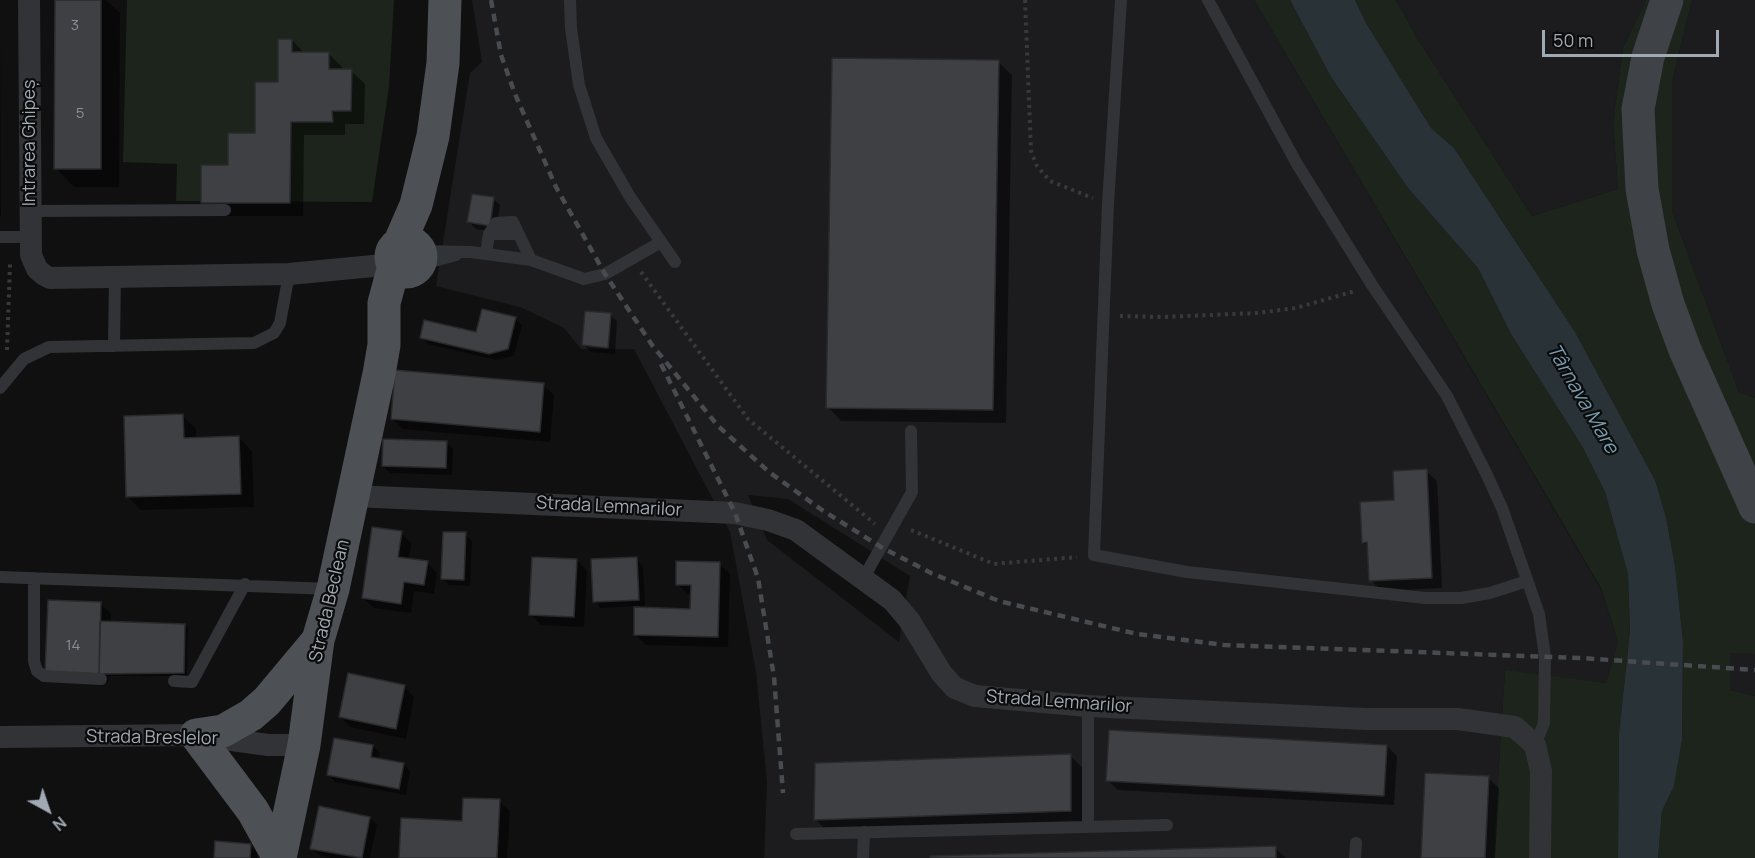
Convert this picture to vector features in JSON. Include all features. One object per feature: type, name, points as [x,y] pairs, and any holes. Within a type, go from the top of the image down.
[{"type":"main road","name":"Strada Beclean","points":[[279,858],[304,745],[318,640],[333,589],[354,496],[384,345],[406,296],[406,257],[433,136],[443,63],[445,0]]},
{"type":"main road","points":[[1667,0],[1648,57],[1638,110],[1642,189],[1653,250],[1668,304],[1685,350],[1755,507]]},
{"type":"main road","points":[[279,858],[254,811],[196,735],[223,731],[251,715],[267,701],[318,640]]},
{"type":"street","name":"Intrarea Ghipeș","points":[[29,0],[30,211],[14,237],[37,269],[50,278],[116,276]]},
{"type":"street","points":[[116,276],[289,274],[348,268],[406,257]]},
{"type":"street","name":"Strada Lemnarilor","points":[[354,496],[735,513],[796,530],[892,600],[909,620],[942,674],[955,688],[975,696],[1088,706],[1366,719],[1458,719],[1515,727],[1535,746]]},
{"type":"street","name":"Strada Breslelor","points":[[0,737],[196,735],[268,745],[304,745]]},
{"type":"street","points":[[1535,746],[1542,771],[1540,858]]},
{"type":"lane","points":[[570,0],[571,28],[579,86],[596,138],[675,262]]},
{"type":"lane","points":[[1121,0],[1108,204],[1094,555],[1187,572],[1425,598],[1461,598],[1490,593],[1527,581]]},
{"type":"lane","points":[[1208,0],[1297,164],[1372,285],[1447,396],[1498,499],[1539,614],[1545,657],[1544,723],[1535,746]]},
{"type":"lane","points":[[30,211],[225,210]]},
{"type":"lane","points":[[486,253],[489,234],[496,223],[513,222],[531,260]]},
{"type":"lane","points":[[406,257],[486,253],[531,260],[584,279],[605,274],[633,261],[661,242]]},
{"type":"lane","points":[[3,382],[24,359],[49,347],[254,343],[265,339],[274,333],[280,323],[289,274]]},
{"type":"lane","points":[[114,346],[116,276]]},
{"type":"lane","points":[[863,579],[912,492],[911,431]]},
{"type":"lane","points":[[0,577],[245,584],[333,589]]},
{"type":"lane","points":[[34,578],[34,661],[37,671],[44,676],[101,679]]},
{"type":"lane","points":[[174,681],[192,682],[245,584]]},
{"type":"lane","points":[[1088,706],[1088,827]]},
{"type":"lane","points":[[796,834],[1167,825]]},
{"type":"lane","points":[[863,858],[864,832]]},
{"type":"lane","points":[[1355,858],[1356,843]]},
{"type":"path","points":[[1025,0],[1031,151],[1037,166],[1050,181],[1108,204]]},
{"type":"path","points":[[3,382],[14,237]]},
{"type":"path","points":[[633,261],[748,419],[891,528],[994,564],[1094,555]]},
{"type":"path","points":[[1104,315],[1163,317],[1257,313],[1319,302],[1372,285]]},
{"type":"shaded area","points":[[127,0],[394,0],[389,87],[372,202],[176,201],[177,164],[123,162]]},
{"type":"shaded area","points":[[472,0],[1254,0],[1601,589],[1618,642],[1606,683],[1505,671],[1493,858],[764,858],[767,782],[756,672],[730,532],[634,349],[581,349],[564,328],[520,307],[436,286],[470,73],[482,62]],"holes":[[[748,495],[788,499],[910,576],[899,642],[767,540]]]},
{"type":"shaded area","points":[[1254,0],[1290,0],[1331,77],[1408,188],[1478,268],[1511,334],[1582,446],[1605,492],[1628,574],[1630,631],[1619,733],[1618,858],[1493,858],[1505,670],[1606,683],[1618,642],[1601,588]]},
{"type":"shaded area","points":[[1355,0],[1396,0],[1417,38],[1532,216],[1618,189],[1613,123],[1623,48],[1646,0],[1692,0],[1672,82],[1672,211],[1739,392],[1755,398],[1755,654],[1730,653],[1730,690],[1755,696],[1755,858],[1658,858],[1662,811],[1674,786],[1682,740],[1683,641],[1675,566],[1666,517],[1655,480],[1575,332],[1454,148],[1431,128],[1366,23]]},
{"type":"shaded area","points":[[1396,0],[1646,0],[1623,48],[1613,123],[1618,189],[1532,216],[1417,38]]},
{"type":"shaded area","points":[[1692,0],[1755,0],[1755,398],[1739,392],[1672,211],[1672,82]]},
{"type":"shaded area","points":[[1730,652],[1755,654],[1755,696],[1730,690]]},
{"type":"water","name":"Târnava Mare","points":[[1290,0],[1355,0],[1366,23],[1431,128],[1454,148],[1575,332],[1655,480],[1666,517],[1675,566],[1683,641],[1682,740],[1674,786],[1662,811],[1658,858],[1618,858],[1619,733],[1630,631],[1628,574],[1605,492],[1582,446],[1511,334],[1478,268],[1408,188],[1331,77]]},
{"type":"building","points":[[55,0],[101,0],[101,169],[54,169]]},
{"type":"building","points":[[278,39],[292,39],[292,52],[329,52],[329,69],[352,69],[351,111],[332,111],[333,122],[291,122],[290,203],[201,203],[201,165],[228,165],[228,133],[255,133],[255,82],[278,82]]},
{"type":"building","points":[[832,58],[999,60],[993,410],[826,408]]},
{"type":"building","points":[[472,194],[494,197],[490,226],[467,222]]},
{"type":"building","points":[[482,309],[516,317],[508,349],[489,354],[420,338],[424,320],[476,332]]},
{"type":"building","points":[[585,311],[611,313],[608,348],[582,345]]},
{"type":"building","points":[[395,370],[544,383],[540,432],[391,419]]},
{"type":"building","points":[[183,414],[184,438],[239,436],[241,494],[126,497],[124,416]]},
{"type":"building","points":[[383,439],[447,441],[446,468],[382,466]]},
{"type":"building","points":[[1427,469],[1432,578],[1369,581],[1367,542],[1362,543],[1360,502],[1394,500],[1393,471]]},
{"type":"building","points":[[372,527],[402,531],[398,557],[428,561],[424,585],[404,582],[401,604],[362,598]]},
{"type":"building","points":[[443,532],[466,532],[464,580],[441,579]]},
{"type":"building","points":[[532,557],[577,559],[574,617],[529,615]]},
{"type":"building","points":[[637,557],[639,600],[593,602],[591,559]]},
{"type":"building","points":[[676,561],[720,562],[718,637],[634,635],[634,607],[690,609],[691,585],[676,585]]},
{"type":"building","points":[[48,600],[101,602],[99,674],[45,672]]},
{"type":"building","points":[[100,621],[185,624],[184,673],[99,674]]},
{"type":"building","points":[[348,673],[405,685],[396,729],[339,717]]},
{"type":"building","points":[[1109,730],[1387,745],[1384,796],[1106,781]]},
{"type":"building","points":[[334,738],[373,745],[371,757],[404,763],[399,789],[327,775]]},
{"type":"building","points":[[1071,754],[1071,811],[814,820],[815,763]]},
{"type":"building","points":[[1425,773],[1489,776],[1485,858],[1421,858]]},
{"type":"building","points":[[463,798],[500,799],[497,858],[399,858],[401,818],[462,821]]},
{"type":"building","points":[[319,806],[370,817],[362,858],[310,849]]},
{"type":"building","points":[[215,841],[251,844],[250,858],[214,858]]},
{"type":"building","points":[[1276,846],[1276,858],[930,858],[930,856]]},
{"type":"railway","points":[[491,0],[501,55],[515,94],[556,187],[605,274],[652,345],[718,426],[769,472],[822,510],[881,547],[931,573],[999,601],[1137,634],[1224,645],[1581,658],[1755,670]]},
{"type":"railway","points":[[661,364],[735,513],[758,578],[774,677],[783,793]]}]
